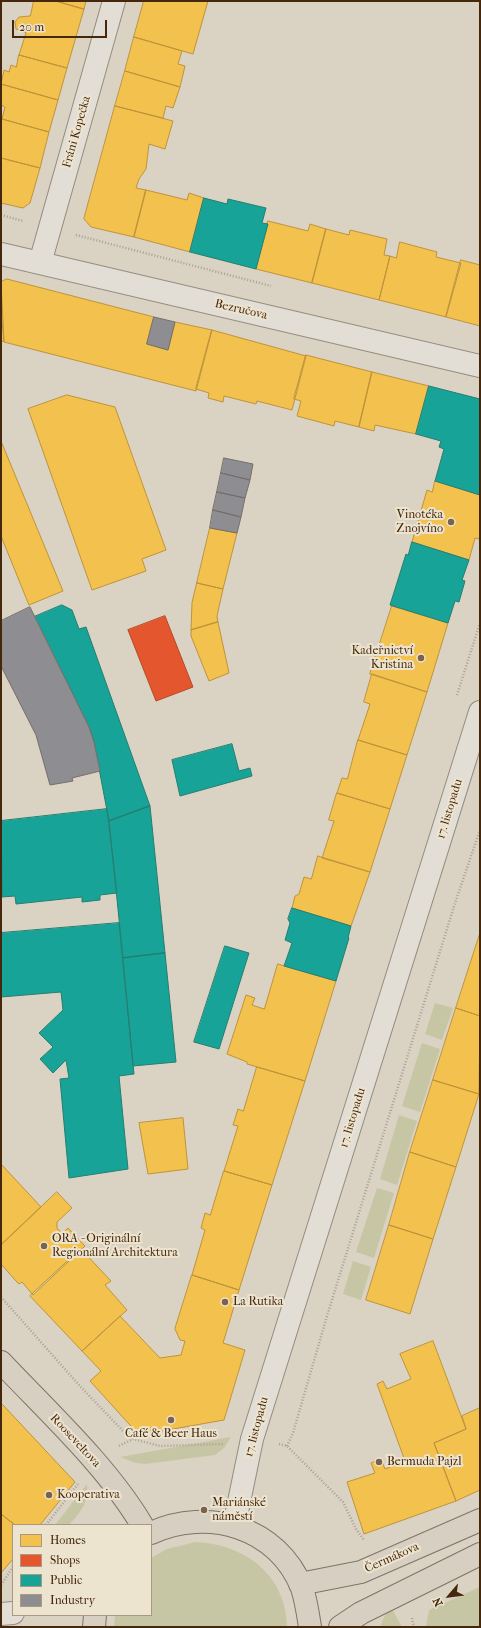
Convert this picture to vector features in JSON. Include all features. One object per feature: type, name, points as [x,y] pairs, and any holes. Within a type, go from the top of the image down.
[{"type":"main road","name":"Rooseveltova","points":[[1,1362],[106,1473],[141,1524]]},
{"type":"main road","name":"Čermákova","points":[[300,1584],[361,1572],[480,1520]]},
{"type":"main road","points":[[152,1533],[181,1523],[217,1522],[234,1526],[252,1533],[268,1544],[282,1557],[300,1584],[310,1627]]},
{"type":"main road","points":[[340,1627],[361,1613],[480,1554]]},
{"type":"main road","points":[[94,1627],[95,1616]]},
{"type":"street","name":"Fráni Kopečka","points":[[40,263],[114,1]]},
{"type":"street","name":"Bezručova","points":[[1,254],[480,366]]},
{"type":"street","name":"17. listopadu","points":[[234,1526],[252,1439],[480,712]]},
{"type":"street","points":[[1,1614],[12,1613]]},
{"type":"path","points":[[1,216],[271,286]]},
{"type":"path","points":[[287,1446],[293,1433],[455,903],[480,830]]},
{"type":"path","points":[[1,1297],[78,1384],[124,1432],[133,1439]]},
{"type":"path","points":[[1,1585],[12,1568]]},
{"type":"green space","points":[[435,1003],[453,1008],[442,1040],[425,1034]]},
{"type":"green space","points":[[422,1043],[440,1049],[420,1112],[402,1106]]},
{"type":"green space","points":[[399,1115],[417,1121],[397,1185],[380,1179]]},
{"type":"green space","points":[[377,1188],[394,1193],[374,1258],[356,1252]]},
{"type":"green space","points":[[353,1261],[371,1267],[361,1300],[343,1294]]},
{"type":"green space","points":[[231,1437],[224,1448],[215,1455],[145,1464],[136,1463],[120,1457]]},
{"type":"green space","points":[[87,1484],[87,1496],[77,1516],[70,1524],[56,1524]]},
{"type":"green space","points":[[195,1542],[213,1544],[230,1549],[259,1565],[270,1577],[279,1592],[285,1608],[287,1627],[114,1627],[115,1616],[152,1616],[152,1557],[167,1549]]},
{"type":"green space","points":[[480,1587],[480,1627],[426,1627],[429,1610]]},
{"type":"green space","points":[[392,1609],[402,1627],[380,1627],[385,1615]]},
{"type":"building: Homes","points":[[34,1],[56,1],[84,9],[67,68],[19,55],[26,33],[16,29],[15,22],[19,17],[30,16]]},
{"type":"building: Homes","points":[[56,1],[86,1],[84,9]]},
{"type":"building: Homes","points":[[144,1],[208,1],[193,54],[134,37]]},
{"type":"building: Homes","points":[[134,37],[182,51],[178,64],[185,66],[180,87],[125,71]]},
{"type":"building: Homes","points":[[19,55],[67,68],[58,100],[1,84],[4,70],[9,72],[11,65],[16,67]]},
{"type":"building: Homes","points":[[125,71],[180,87],[173,108],[166,106],[163,118],[115,106]]},
{"type":"building: Homes","points":[[1,84],[58,100],[49,132],[2,119],[5,107],[1,105]]},
{"type":"building: Homes","points":[[115,106],[173,121],[165,149],[149,144],[146,169],[139,179],[136,188],[146,190],[134,237],[91,227],[84,219]]},
{"type":"building: Homes","points":[[2,119],[49,132],[40,168],[1,158]]},
{"type":"building: Homes","points":[[1,158],[40,168],[30,203],[23,208],[1,203]]},
{"type":"building: Homes","points":[[146,190],[187,200],[189,193],[204,198],[190,252],[134,237]]},
{"type":"building: Homes","points":[[268,221],[308,231],[310,224],[326,229],[312,283],[256,269]]},
{"type":"building: Homes","points":[[326,229],[349,235],[350,230],[387,239],[384,255],[390,256],[379,300],[312,283]]},
{"type":"building: Homes","points":[[400,242],[437,252],[436,257],[461,263],[446,317],[379,300],[390,256],[396,258]]},
{"type":"building: Homes","points":[[461,260],[480,265],[480,326],[446,317]]},
{"type":"building: Homes","points":[[7,279],[154,317],[147,344],[168,350],[175,322],[212,330],[196,391],[4,342],[1,282]]},
{"type":"building: Homes","points":[[1,310],[4,341],[1,342]]},
{"type":"building: Homes","points":[[212,330],[306,356],[292,410],[257,401],[256,404],[224,396],[223,402],[208,398],[209,393],[196,389]]},
{"type":"building: Homes","points":[[306,355],[372,372],[359,427],[335,421],[334,426],[297,416],[301,401],[294,399]]},
{"type":"building: Homes","points":[[372,372],[429,386],[416,434],[375,425],[374,431],[359,427]]},
{"type":"building: Homes","points":[[67,395],[115,407],[166,550],[142,559],[146,571],[92,590],[28,409]]},
{"type":"building: Homes","points":[[1,441],[63,591],[29,605],[1,536]]},
{"type":"building: Homes","points":[[435,481],[480,495],[480,535],[479,539],[475,538],[469,560],[412,542],[427,490],[432,492]]},
{"type":"building: Homes","points":[[210,528],[237,533],[223,589],[197,583]]},
{"type":"building: Homes","points":[[197,583],[223,589],[217,616],[218,622],[191,630],[192,603]]},
{"type":"building: Homes","points":[[392,606],[448,623],[427,692],[370,674]]},
{"type":"building: Homes","points":[[218,622],[229,673],[209,681],[191,636],[191,630]]},
{"type":"building: Homes","points":[[372,674],[427,692],[407,755],[358,740],[370,704],[364,702]]},
{"type":"building: Homes","points":[[358,740],[407,755],[390,809],[337,793],[342,778],[347,779]]},
{"type":"building: Homes","points":[[337,793],[390,809],[370,872],[322,858],[334,821],[329,820]]},
{"type":"building: Homes","points":[[318,856],[370,872],[351,926],[292,908],[295,896],[299,894],[304,877],[311,879]]},
{"type":"building: Homes","points":[[480,933],[480,1016],[456,1008]]},
{"type":"building: Homes","points":[[278,964],[336,981],[305,1081],[247,1064],[247,1062],[227,1054],[246,995],[255,998],[252,1005],[264,1009]]},
{"type":"building: Homes","points":[[456,1008],[480,1016],[479,1094],[433,1080]]},
{"type":"building: Homes","points":[[257,1067],[305,1081],[272,1185],[224,1171],[238,1126],[233,1125],[238,1109],[243,1111]]},
{"type":"building: Homes","points":[[433,1080],[479,1094],[456,1167],[410,1152]]},
{"type":"building: Homes","points":[[183,1118],[188,1169],[148,1174],[139,1123]]},
{"type":"building: Homes","points":[[410,1152],[456,1167],[433,1239],[389,1225]]},
{"type":"building: Homes","points":[[1,1164],[41,1207],[1,1245]]},
{"type":"building: Homes","points":[[224,1171],[272,1185],[239,1290],[192,1275],[205,1230],[201,1228],[205,1213],[210,1215]]},
{"type":"building: Homes","points":[[57,1192],[72,1208],[57,1222],[57,1228],[62,1234],[68,1228],[85,1246],[33,1295],[22,1282],[19,1284],[1,1264],[1,1245]]},
{"type":"building: Homes","points":[[389,1225],[433,1239],[410,1314],[366,1300]]},
{"type":"building: Homes","points":[[81,1249],[111,1281],[105,1285],[127,1310],[82,1351],[30,1296]]},
{"type":"building: Homes","points":[[192,1275],[239,1290],[223,1343],[245,1350],[224,1420],[139,1435],[90,1381],[101,1371],[82,1351],[120,1316],[160,1358],[181,1355],[185,1341],[180,1340],[175,1329]]},
{"type":"building: Homes","points":[[433,1341],[466,1429],[434,1443],[456,1501],[364,1534],[347,1482],[375,1473],[371,1463],[381,1459],[385,1469],[405,1461],[377,1384],[383,1381],[387,1389],[411,1379],[400,1354]]},
{"type":"building: Homes","points":[[3,1405],[75,1482],[41,1524],[14,1524],[1,1514],[1,1406]]},
{"type":"building: Homes","points":[[480,1408],[480,1490],[456,1501],[434,1443],[466,1429],[462,1416]]},
{"type":"building: Homes","points":[[1,1514],[14,1524],[12,1524],[12,1560],[1,1573]]},
{"type":"building: Shops","points":[[165,616],[193,687],[156,701],[128,630]]},
{"type":"building: Public","points":[[204,198],[227,204],[228,199],[266,208],[262,223],[268,224],[256,269],[190,252]]},
{"type":"building: Public","points":[[429,386],[480,399],[480,495],[435,481],[444,449],[439,447],[441,441],[416,434]]},
{"type":"building: Public","points":[[412,542],[469,560],[462,580],[465,581],[459,602],[455,601],[448,623],[390,605],[406,554],[408,555]]},
{"type":"building: Public","points":[[62,605],[72,610],[79,629],[86,627],[150,806],[109,821],[94,742],[89,727],[34,617]]},
{"type":"building: Public","points":[[232,744],[239,771],[250,768],[252,776],[180,796],[172,760]]},
{"type":"building: Public","points":[[150,806],[165,953],[123,958],[109,821]]},
{"type":"building: Public","points":[[107,809],[117,893],[100,895],[100,900],[82,902],[82,897],[16,904],[15,896],[2,897],[1,821]]},
{"type":"building: Public","points":[[292,908],[351,926],[349,938],[336,981],[284,966],[292,943],[285,940],[290,923],[288,919]]},
{"type":"building: Public","points":[[119,923],[134,1074],[119,1076],[128,1169],[69,1178],[60,1079],[69,1078],[66,1060],[53,1073],[40,1059],[53,1047],[39,1033],[63,1010],[61,992],[1,997],[1,933]]},
{"type":"building: Public","points":[[225,946],[249,953],[219,1049],[194,1042]]},
{"type":"building: Public","points":[[165,953],[176,1062],[133,1066],[123,958]]},
{"type":"building: Industry","points":[[154,317],[175,322],[168,350],[147,344]]},
{"type":"building: Industry","points":[[224,458],[253,464],[250,480],[221,473]]},
{"type":"building: Industry","points":[[221,473],[250,480],[245,498],[217,492]]},
{"type":"building: Industry","points":[[217,492],[245,498],[241,517],[213,510]]},
{"type":"building: Industry","points":[[213,510],[241,517],[237,533],[210,528]]},
{"type":"building: Industry","points":[[30,607],[89,727],[94,742],[100,771],[72,778],[73,781],[50,785],[36,735],[1,666],[1,621]]},
{"type":"place","name":"Vinotéka Znojvíno","points":[[451,522]]},
{"type":"place","name":"Kadeřnictví Kristina","points":[[421,658]]},
{"type":"place","name":"ORA - Originální Regionální Architektura","points":[[44,1246]]},
{"type":"place","name":"La Rutika","points":[[225,1302]]},
{"type":"place","name":"Café & Beer Haus","points":[[171,1420]]},
{"type":"place","name":"Bermuda Pajzl","points":[[379,1462]]},
{"type":"place","name":"Kooperativa","points":[[49,1495]]},
{"type":"place","name":"Mariánské náměstí","points":[[204,1510]]}]
